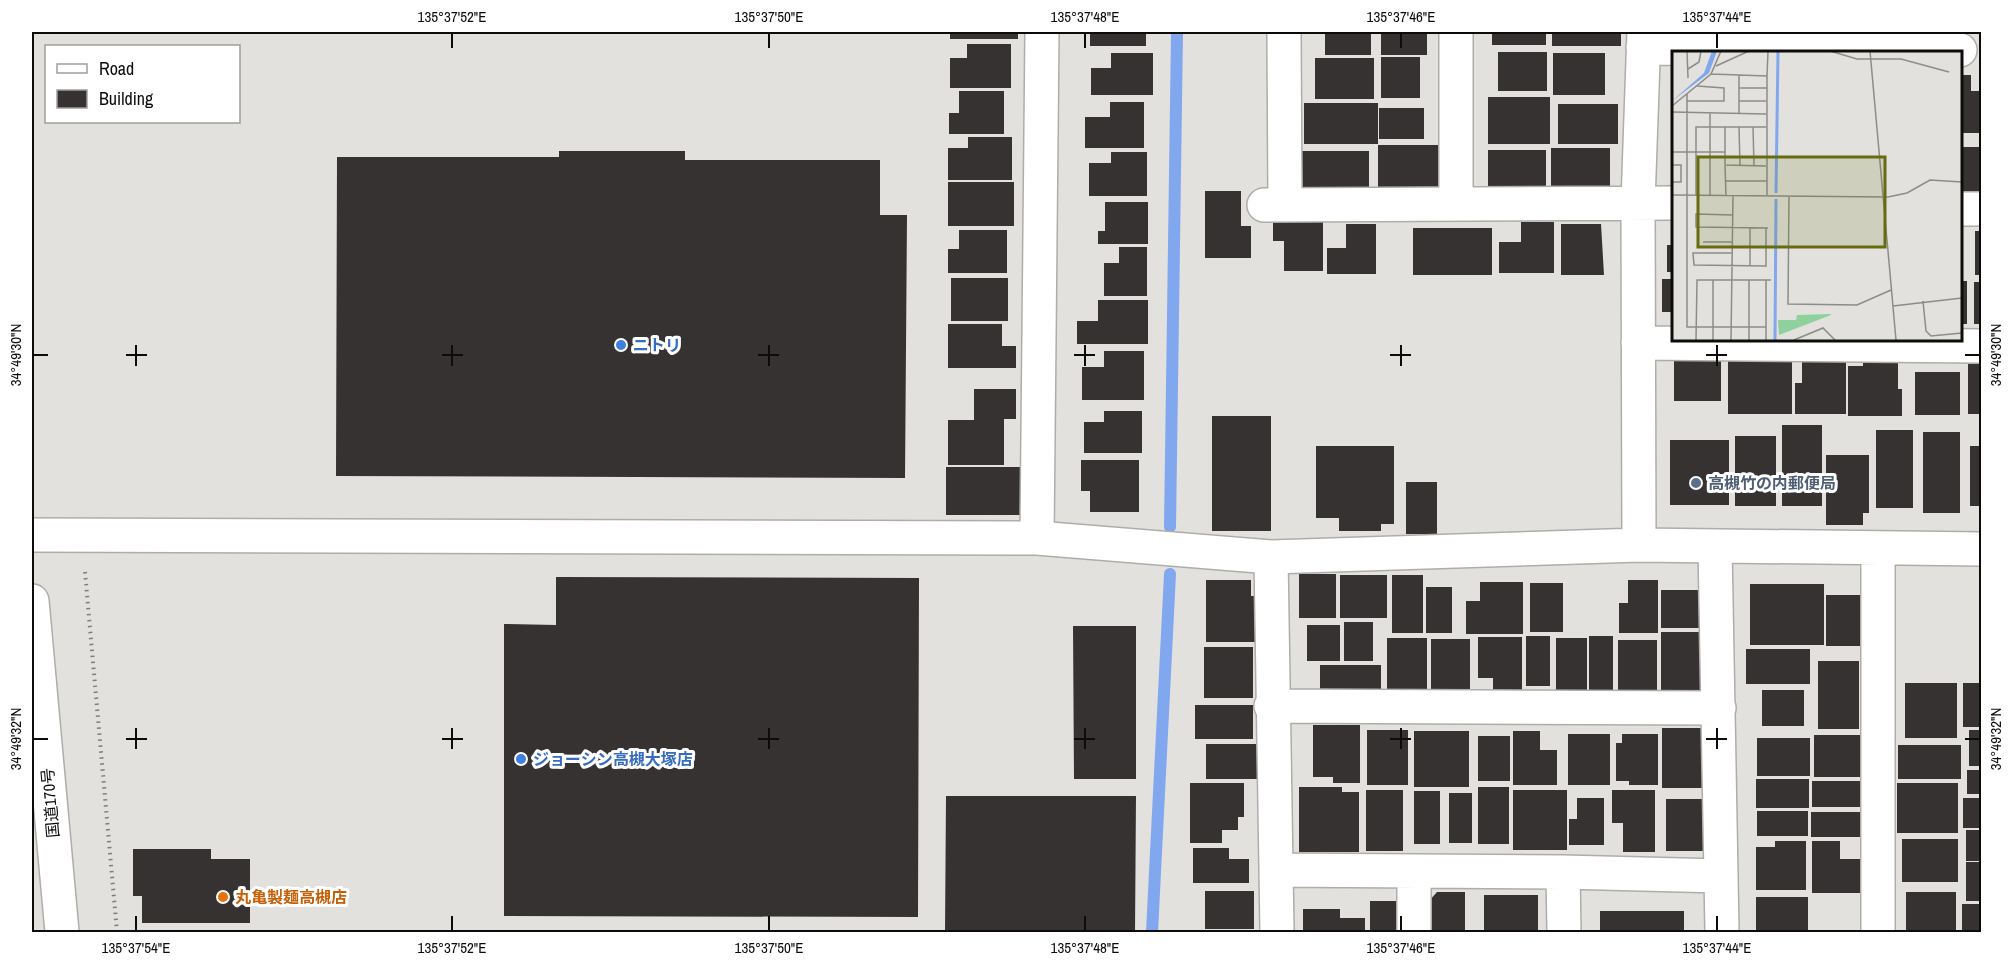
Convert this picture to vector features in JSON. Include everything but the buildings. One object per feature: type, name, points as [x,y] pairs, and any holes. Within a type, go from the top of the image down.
[{"type":"main road","points":[[1037,538],[1042,32]]},
{"type":"main road","points":[[1284,32],[1274,205],[1672,203]]},
{"type":"main road","points":[[1456,32],[1456,204]]},
{"type":"main road","points":[[1639,545],[1638,202],[1644,40],[1960,51]]},
{"type":"main road","points":[[1962,209],[1982,209]]},
{"type":"main road","points":[[1638,343],[1982,346]]},
{"type":"main road","points":[[32,535],[1037,538],[1271,557],[1639,545],[1982,549]]},
{"type":"main road","points":[[1715,546],[1722,933]]},
{"type":"main road","points":[[1878,548],[1878,933]]},
{"type":"main road","points":[[1271,557],[1271,706],[1276,933]]},
{"type":"main road","name":"国道170号","points":[[32,601],[62,933]]},
{"type":"main road","points":[[1271,706],[1719,708]]},
{"type":"main road","points":[[1276,870],[1563,872],[1721,876]]},
{"type":"main road","points":[[1414,872],[1414,933]]},
{"type":"main road","points":[[1563,872],[1564,933]]},
{"type":"path","points":[[84,534],[87,600],[117,933]]},
{"type":"waterway","points":[[1170,527],[1177,32]]},
{"type":"waterway","points":[[1152,932],[1170,574]]},
{"type":"place","name":"ニトリ","points":[[621,345]]},
{"type":"place","name":"高槻竹の内郵便局","points":[[1696,483]]},
{"type":"place","name":"ジョーシン高槻大塚店","points":[[521,759]]},
{"type":"place","name":"丸亀製麺高槻店","points":[[223,897]]}]
